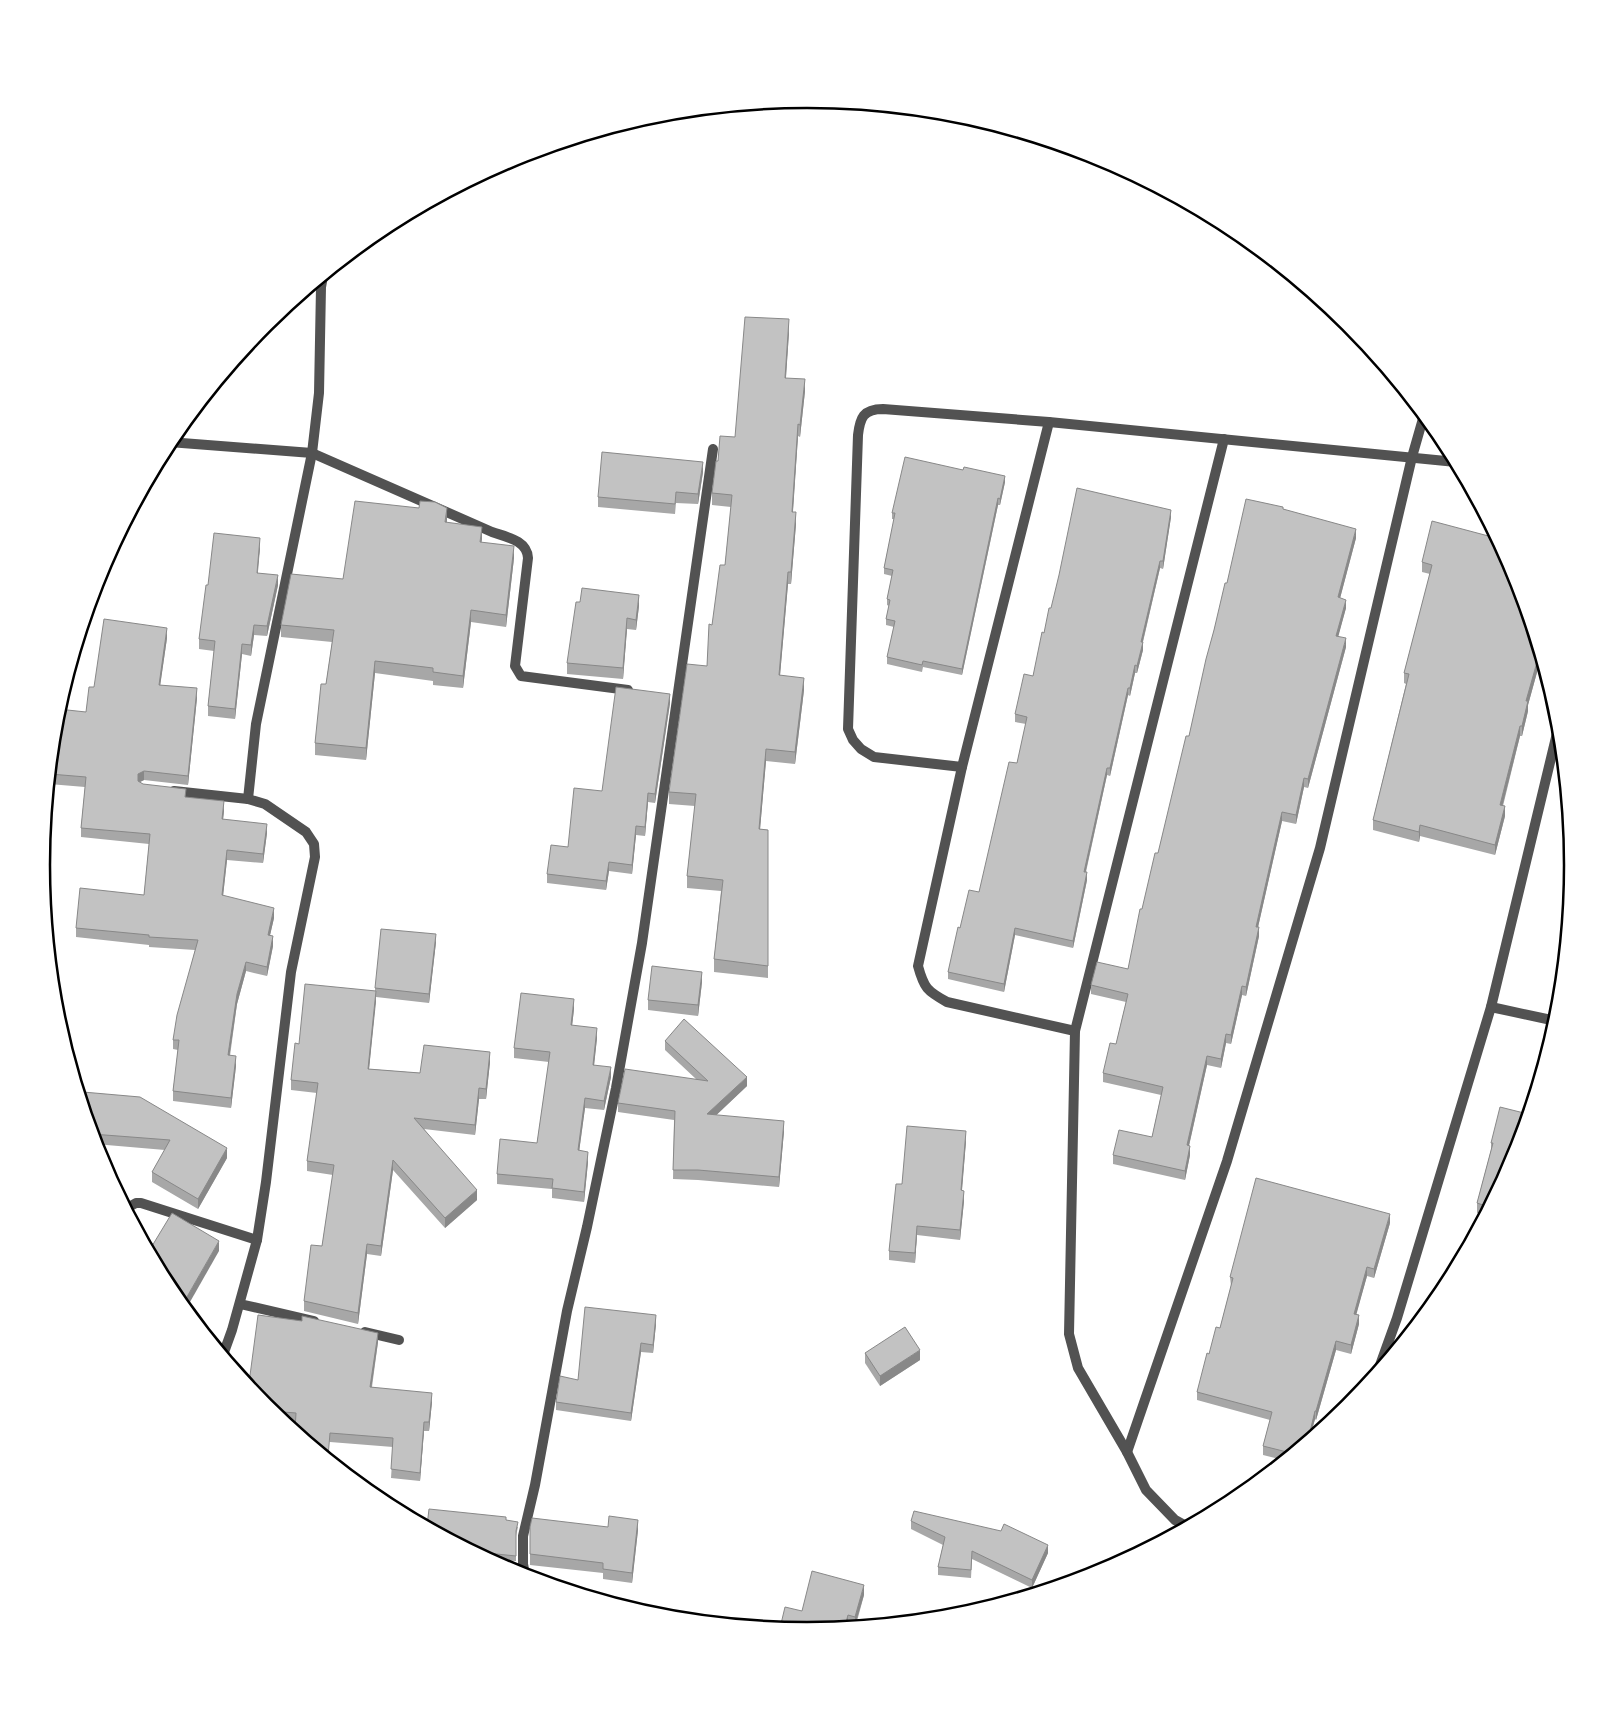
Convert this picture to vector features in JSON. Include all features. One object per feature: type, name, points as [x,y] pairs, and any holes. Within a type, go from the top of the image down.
[{"type":"street","points":[[248,799],[256,724],[312,453],[318,393],[322,284]]},
{"type":"street","points":[[962,767],[874,757],[860,749],[848,730],[860,421],[864,414],[877,409],[1049,422],[1447,461]]},
{"type":"street","points":[[1049,422],[962,767],[918,966],[922,983],[930,991],[947,1002],[1075,1030]]},
{"type":"street","points":[[1127,1452],[1227,1161],[1320,848],[1412,457],[1422,423]]},
{"type":"street","points":[[1180,1523],[1146,1490],[1127,1452],[1078,1368],[1069,1334],[1075,1030],[1224,439]]},
{"type":"street","points":[[179,443],[312,453],[520,543],[526,548],[528,558],[515,666],[521,676],[638,692]]},
{"type":"street","points":[[523,1566],[523,1536],[536,1485],[552,1385],[567,1311],[616,1088],[642,943],[672,696],[712,450]]},
{"type":"street","points":[[1384,1354],[1397,1318],[1491,1007],[1554,745]]},
{"type":"street","points":[[162,789],[182,793],[248,799],[265,804],[306,832],[314,844],[316,857],[291,972],[266,1182],[257,1240],[240,1304],[225,1348]]},
{"type":"street","points":[[1491,1007],[1547,1019]]},
{"type":"street","points":[[131,1206],[141,1203],[257,1240]]},
{"type":"street","points":[[240,1304],[324,1323]]},
{"type":"street","points":[[352,1330],[398,1340]]},
{"type":"building","points":[[745,317],[789,319],[785,378],[805,379],[800,425],[798,424],[792,512],[796,512],[791,572],[788,572],[779,675],[804,678],[795,752],[766,749],[759,829],[768,830],[768,966],[714,959],[723,880],[687,876],[696,794],[669,792],[687,664],[707,666],[709,624],[712,625],[720,565],[725,565],[732,495],[712,493],[720,436],[735,437]]},
{"type":"building","points":[[602,452],[703,462],[698,494],[676,492],[675,504],[598,497]]},
{"type":"building","points":[[905,457],[963,470],[964,467],[1005,476],[1000,499],[998,498],[962,669],[923,661],[922,665],[887,657],[895,621],[886,619],[890,600],[887,599],[893,570],[884,568],[895,513],[892,513]]},
{"type":"building","points":[[1077,488],[1171,510],[1163,561],[1160,561],[1141,642],[1143,642],[1130,688],[1128,688],[1110,768],[1107,768],[1084,872],[1087,872],[1073,941],[1015,928],[1004,984],[948,972],[969,890],[979,892],[1009,762],[1017,763],[1027,717],[1015,714],[1024,674],[1033,676],[1042,632],[1044,633],[1059,575]]},
{"type":"building","points":[[1246,499],[1283,507],[1283,509],[1356,529],[1338,597],[1346,600],[1336,636],[1346,638],[1308,779],[1304,778],[1296,815],[1282,812],[1256,927],[1259,927],[1246,987],[1242,986],[1231,1035],[1226,1034],[1221,1059],[1207,1056],[1187,1145],[1190,1146],[1185,1171],[1113,1155],[1119,1130],[1152,1137],[1163,1087],[1103,1073],[1110,1043],[1116,1044],[1128,994],[1091,985],[1097,962],[1128,969],[1140,909],[1142,909],[1155,853],[1158,853],[1186,736],[1189,736]]},
{"type":"building","points":[[355,501],[419,508],[420,501],[435,502],[447,508],[445,522],[482,527],[480,542],[514,546],[506,615],[471,610],[463,676],[433,672],[433,668],[375,661],[366,748],[315,743],[321,684],[326,684],[334,630],[281,625],[291,574],[343,579]]},
{"type":"building","points":[[1432,521],[1489,536],[1524,621],[1536,664],[1526,701],[1528,701],[1522,726],[1520,726],[1500,805],[1505,806],[1495,845],[1420,825],[1419,832],[1373,820],[1409,674],[1404,673],[1432,565],[1422,562]]},
{"type":"building","points":[[214,533],[260,538],[257,573],[278,575],[267,626],[254,625],[251,645],[242,644],[235,709],[208,706],[215,641],[199,639]]},
{"type":"building","points":[[582,588],[639,595],[636,620],[627,618],[623,668],[567,663],[576,602],[580,602]]},
{"type":"building","points":[[104,619],[167,628],[159,685],[197,688],[188,776],[144,771],[138,774],[138,781],[143,784],[186,789],[185,797],[224,801],[222,819],[267,824],[263,854],[227,850],[222,895],[274,908],[268,935],[273,936],[267,967],[246,962],[237,994],[228,1055],[236,1056],[231,1098],[173,1091],[179,1040],[173,1040],[177,1015],[198,940],[149,937],[149,935],[76,928],[80,888],[144,895],[150,834],[81,828],[86,777],[55,774],[67,710],[86,712],[89,687],[94,687]]},
{"type":"building","points":[[616,687],[670,694],[655,794],[648,793],[645,827],[636,826],[632,865],[609,862],[606,881],[547,874],[551,845],[568,847],[574,788],[602,791]]},
{"type":"building","points":[[381,929],[436,934],[429,994],[375,988]]},
{"type":"building","points":[[652,966],[702,972],[698,1005],[648,1000]]},
{"type":"building","points":[[305,984],[376,991],[368,1069],[420,1073],[424,1045],[490,1052],[486,1089],[479,1088],[475,1125],[414,1118],[477,1190],[445,1218],[393,1160],[381,1246],[367,1244],[358,1313],[304,1301],[311,1245],[322,1246],[334,1165],[307,1161],[318,1083],[291,1080],[295,1043],[299,1044]]},
{"type":"building","points":[[521,993],[574,999],[571,1025],[597,1028],[593,1065],[611,1067],[604,1101],[585,1098],[578,1150],[588,1152],[584,1192],[552,1188],[553,1179],[497,1174],[500,1139],[537,1143],[550,1052],[514,1048]]},
{"type":"building","points":[[684,1019],[747,1077],[707,1114],[784,1121],[779,1177],[698,1170],[673,1170],[675,1111],[618,1103],[625,1069],[708,1081],[665,1041]]},
{"type":"building","points":[[85,1092],[140,1097],[227,1148],[198,1199],[152,1172],[170,1140],[100,1135]]},
{"type":"building","points":[[1500,1107],[1522,1113],[1483,1205],[1477,1203],[1493,1143],[1491,1143]]},
{"type":"building","points":[[907,1126],[966,1131],[961,1190],[964,1191],[960,1230],[917,1226],[915,1253],[889,1251],[896,1184],[902,1184]]},
{"type":"building","points":[[1256,1178],[1390,1214],[1374,1269],[1367,1267],[1354,1314],[1359,1315],[1351,1345],[1336,1341],[1310,1430],[1285,1451],[1263,1446],[1272,1412],[1197,1392],[1216,1327],[1220,1328],[1233,1278],[1230,1277]]},
{"type":"building","points":[[172,1213],[219,1241],[187,1297],[152,1245]]},
{"type":"building","points":[[585,1307],[656,1315],[653,1345],[641,1343],[631,1413],[556,1402],[560,1376],[578,1380]]},
{"type":"building","points":[[258,1315],[302,1321],[302,1316],[378,1333],[370,1387],[432,1393],[429,1422],[424,1422],[420,1473],[391,1469],[393,1438],[330,1433],[329,1451],[295,1422],[296,1413],[285,1412],[250,1377]]},
{"type":"building","points":[[905,1327],[920,1350],[880,1376],[865,1353]]},
{"type":"building","points":[[429,1509],[506,1517],[506,1520],[518,1522],[516,1556],[495,1554],[428,1520]]},
{"type":"building","points":[[914,1511],[1001,1531],[1004,1524],[1048,1545],[1032,1580],[972,1551],[971,1570],[938,1567],[945,1537],[911,1521]]},
{"type":"building","points":[[609,1516],[638,1520],[632,1573],[603,1569],[603,1563],[530,1554],[532,1518],[608,1527]]},
{"type":"building","points":[[812,1571],[864,1585],[855,1617],[848,1615],[847,1620],[782,1621],[785,1607],[802,1611]]}]
